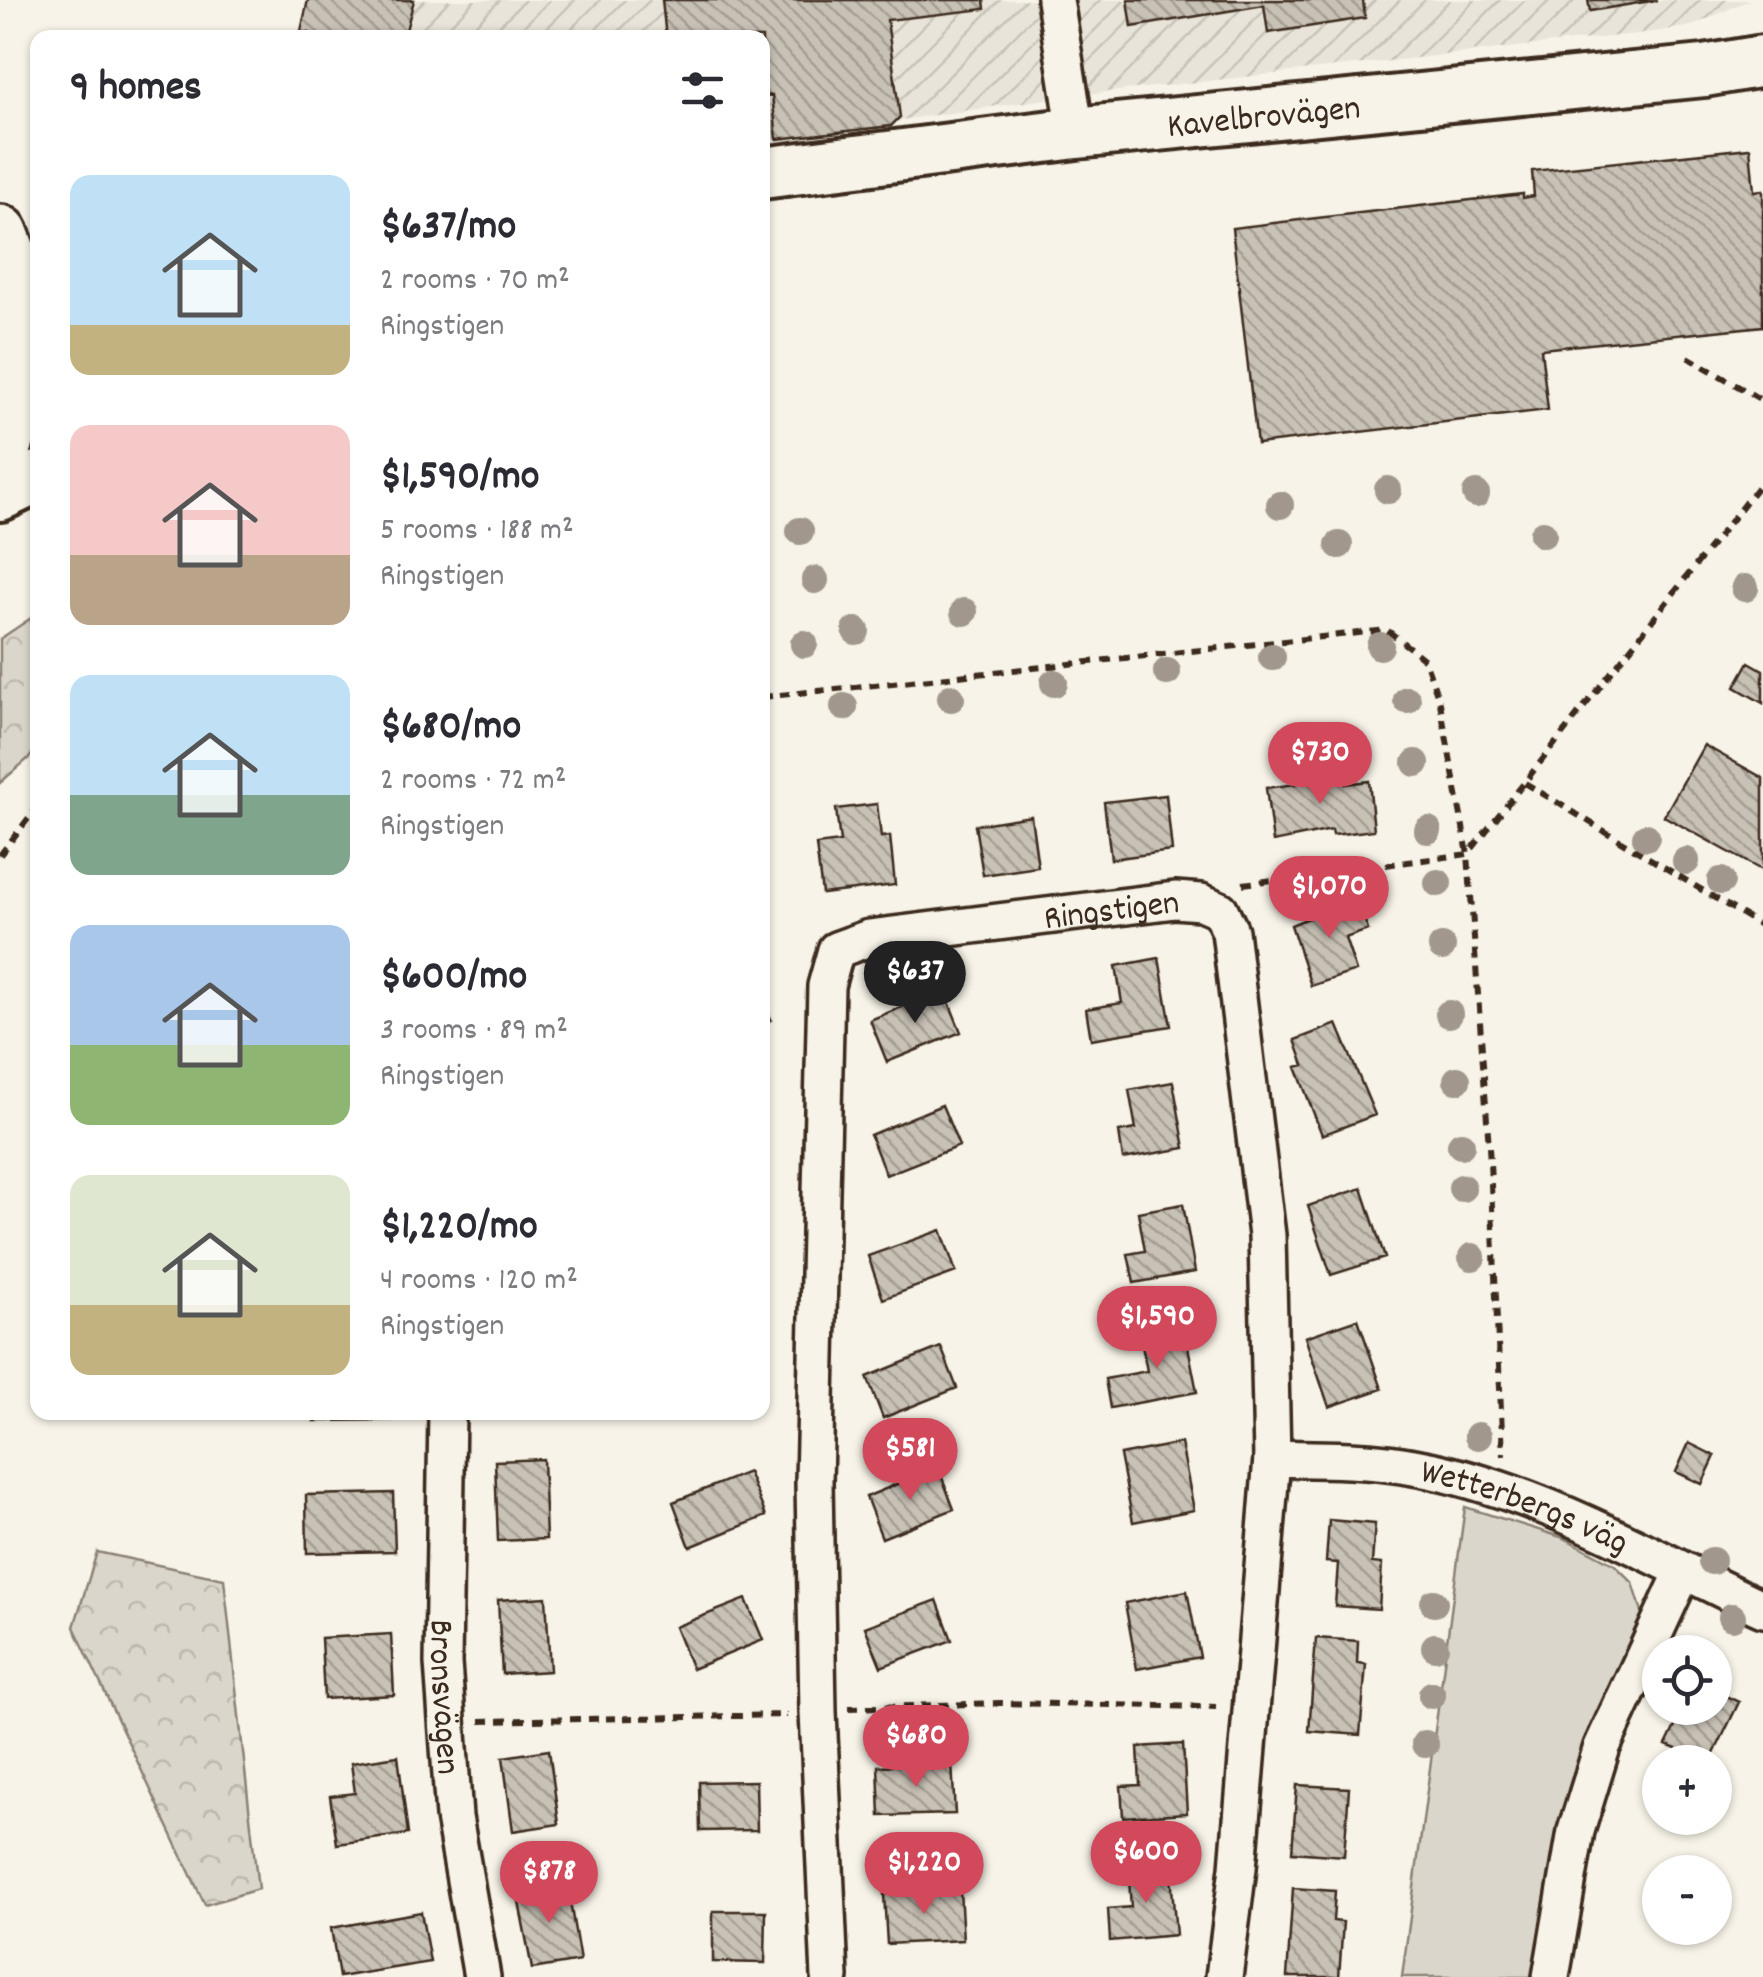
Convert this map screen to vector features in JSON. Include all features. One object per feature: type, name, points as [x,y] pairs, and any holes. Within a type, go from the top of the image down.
[{"type":"highway","points":[[0,232],[21,284],[29,343],[22,402],[0,456]]},
{"type":"main road","name":"Kavelbrovägen","points":[[770,172],[1076,133],[1704,72],[1763,61]]},
{"type":"main road","points":[[0,232],[30,255]]},
{"type":"main road","points":[[0,495],[30,481]]},
{"type":"street","points":[[1055,0],[1076,133]]},
{"type":"street","name":"Ringstigen","points":[[830,1977],[818,1712],[814,1482],[826,986],[836,950],[869,938],[1175,900],[1201,902],[1220,910],[1230,930],[1266,1235],[1272,1458],[1238,1868],[1224,1977]]},
{"type":"street","name":"Bronsvägen","points":[[447,1420],[444,1663],[454,1818],[482,1977]]},
{"type":"street","name":"Wetterbergs väg","points":[[1272,1458],[1401,1464],[1472,1482],[1544,1505],[1763,1610]]},
{"type":"street","points":[[1552,1977],[1576,1831],[1602,1747],[1683,1572]]},
{"type":"path","points":[[1688,357],[1763,401]]},
{"type":"path","points":[[1242,884],[1468,854],[1763,480]]},
{"type":"path","points":[[770,696],[1388,630],[1424,660],[1440,703],[1468,854],[1490,1162],[1504,1460]]},
{"type":"path","points":[[1525,783],[1763,927]]},
{"type":"path","points":[[0,855],[30,816]]},
{"type":"path","points":[[835,1708],[1000,1703],[1219,1706]]},
{"type":"path","points":[[473,1721],[801,1715]]},
{"type":"shaded area","points":[[308,0],[1749,0],[1692,26],[1654,32],[1053,98],[770,139],[770,30],[301,30]]},
{"type":"green space","points":[[30,619],[30,757],[0,783],[0,639]]},
{"type":"green space","points":[[1465,1507],[1564,1538],[1615,1565],[1633,1583],[1643,1615],[1598,1722],[1542,1977],[1402,1977]]},
{"type":"green space","points":[[97,1552],[224,1579],[258,1889],[205,1905],[74,1627]]},
{"type":"building","points":[[308,0],[414,0],[406,30],[301,30]]},
{"type":"building","points":[[662,0],[984,0],[985,9],[887,20],[900,117],[891,126],[777,139],[770,95],[770,30],[665,30]]},
{"type":"building","points":[[1128,0],[1363,0],[1365,18],[1268,33],[1264,5],[1132,27]]},
{"type":"building","points":[[1588,0],[1657,0],[1590,11]]},
{"type":"building","points":[[1750,148],[1754,191],[1763,190],[1763,326],[1541,349],[1548,410],[1257,444],[1232,228],[1523,194],[1523,198],[1534,196],[1532,171]]},
{"type":"building","points":[[1749,662],[1763,670],[1763,703],[1735,687]]},
{"type":"building","points":[[1704,745],[1763,778],[1763,871],[1664,816]]},
{"type":"building","points":[[1344,771],[1345,784],[1369,781],[1374,830],[1333,835],[1332,830],[1273,842],[1266,788],[1296,784],[1295,777]]},
{"type":"building","points":[[1166,795],[1172,851],[1111,859],[1104,802]]},
{"type":"building","points":[[877,804],[881,837],[890,836],[895,885],[822,894],[816,845],[840,842],[836,809]]},
{"type":"building","points":[[1031,816],[1038,867],[983,875],[975,825]]},
{"type":"building","points":[[1357,898],[1368,930],[1345,938],[1356,971],[1311,986],[1291,925]]},
{"type":"building","points":[[1159,958],[1171,1026],[1091,1039],[1086,1009],[1122,1003],[1116,966]]},
{"type":"building","points":[[944,990],[961,1032],[887,1062],[870,1020]]},
{"type":"building","points":[[1337,1024],[1375,1115],[1322,1135],[1296,1067],[1304,1065],[1295,1040]]},
{"type":"building","points":[[1173,1082],[1185,1148],[1123,1159],[1119,1132],[1136,1129],[1129,1090]]},
{"type":"building","points":[[942,1105],[959,1146],[886,1175],[870,1135]]},
{"type":"building","points":[[1362,1188],[1385,1258],[1331,1275],[1308,1206]]},
{"type":"building","points":[[1183,1204],[1195,1272],[1134,1283],[1128,1254],[1145,1251],[1138,1212]]},
{"type":"building","points":[[941,1230],[956,1272],[883,1299],[868,1256]]},
{"type":"building","points":[[1358,1319],[1382,1389],[1329,1407],[1305,1337]]},
{"type":"building","points":[[1184,1326],[1197,1392],[1110,1408],[1105,1379],[1147,1371],[1140,1335]]},
{"type":"building","points":[[941,1347],[957,1388],[883,1418],[867,1377]]},
{"type":"building","points":[[1181,1443],[1194,1510],[1133,1522],[1120,1455]]},
{"type":"building","points":[[1689,1443],[1715,1456],[1702,1484],[1676,1472]]},
{"type":"building","points":[[543,1459],[546,1539],[498,1541],[495,1461]]},
{"type":"building","points":[[938,1467],[954,1509],[882,1538],[866,1497]]},
{"type":"building","points":[[748,1472],[766,1516],[690,1547],[673,1502]]},
{"type":"building","points":[[393,1493],[395,1551],[307,1553],[306,1495]]},
{"type":"building","points":[[1329,1520],[1375,1524],[1372,1563],[1382,1564],[1379,1609],[1335,1606],[1338,1563],[1326,1562]]},
{"type":"building","points":[[1187,1591],[1200,1657],[1137,1669],[1125,1603]]},
{"type":"building","points":[[546,1597],[550,1671],[502,1674],[498,1600]]},
{"type":"building","points":[[746,1599],[763,1640],[692,1669],[675,1627]]},
{"type":"building","points":[[937,1600],[952,1640],[881,1667],[865,1627]]},
{"type":"building","points":[[391,1634],[394,1695],[324,1699],[321,1638]]},
{"type":"building","points":[[1316,1638],[1358,1641],[1357,1663],[1366,1664],[1360,1735],[1309,1731]]},
{"type":"building","points":[[1676,1725],[1728,1725],[1718,1745],[1666,1745]]},
{"type":"building","points":[[1183,1744],[1187,1813],[1123,1817],[1121,1786],[1140,1785],[1138,1747]]},
{"type":"building","points":[[549,1750],[559,1824],[513,1831],[503,1757]]},
{"type":"building","points":[[398,1756],[408,1834],[337,1844],[330,1796],[355,1793],[351,1763]]},
{"type":"building","points":[[952,1763],[955,1814],[880,1816],[878,1766]]},
{"type":"building","points":[[756,1781],[757,1830],[700,1831],[699,1782]]},
{"type":"building","points":[[1297,1785],[1349,1788],[1344,1856],[1292,1852]]},
{"type":"building","points":[[1170,1863],[1176,1935],[1110,1941],[1108,1909],[1131,1907],[1128,1867]]},
{"type":"building","points":[[567,1884],[580,1961],[532,1969],[517,1892]]},
{"type":"building","points":[[1293,1888],[1335,1891],[1333,1921],[1343,1922],[1339,1977],[1287,1977]]},
{"type":"building","points":[[960,1890],[963,1940],[887,1944],[884,1894]]},
{"type":"building","points":[[713,1911],[766,1911],[765,1963],[713,1962]]},
{"type":"building","points":[[421,1912],[430,1962],[339,1977],[331,1928]]}]
